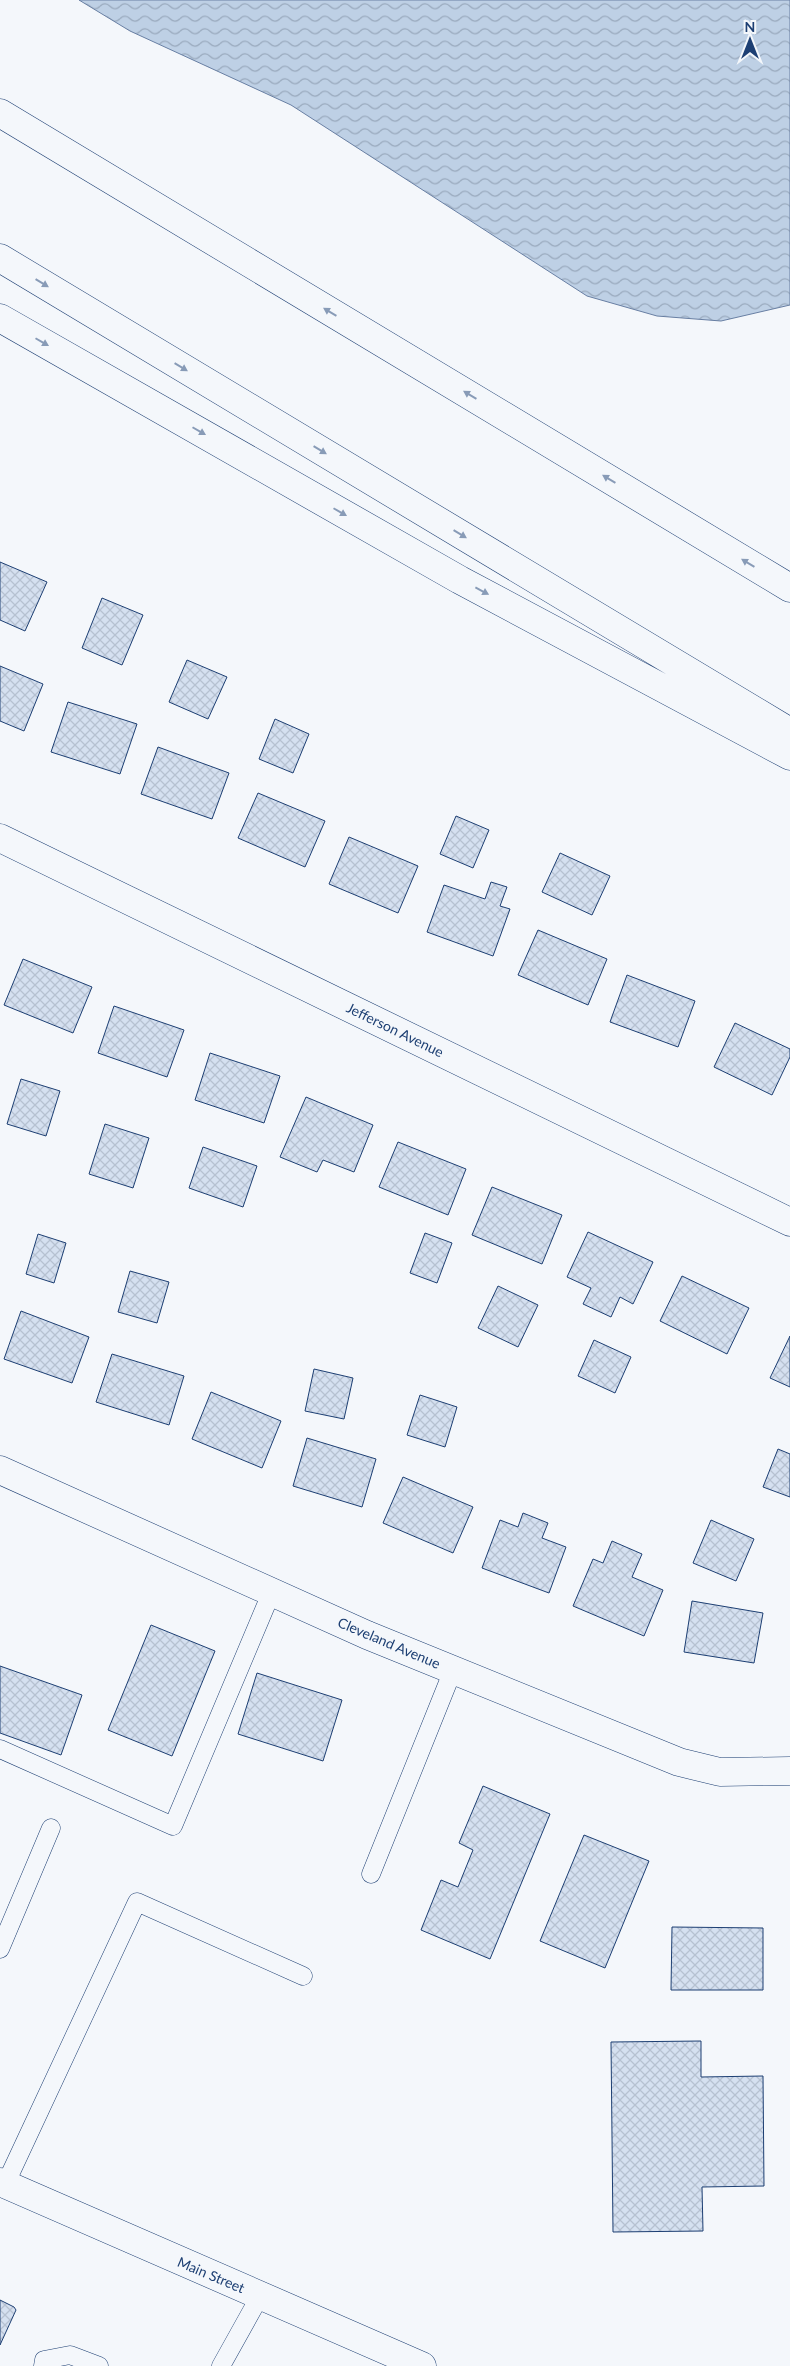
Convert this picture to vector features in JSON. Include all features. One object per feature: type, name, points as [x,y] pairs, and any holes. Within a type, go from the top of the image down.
[{"type":"main road","points":[[0,113],[790,588]]},
{"type":"main road","points":[[0,258],[790,732]]},
{"type":"main road","points":[[0,318],[460,580],[790,756]]},
{"type":"main road","name":"Jefferson Avenue","points":[[0,838],[790,1222]]},
{"type":"main road","name":"Cleveland Avenue","points":[[0,1470],[367,1635],[679,1762],[720,1772],[790,1772]]},
{"type":"main road","name":"Main Street","points":[[3,2184],[422,2366]]},
{"type":"lane","points":[[0,1749],[173,1826],[272,1591]]},
{"type":"lane","points":[[371,1874],[454,1670]]},
{"type":"lane","points":[[0,1949],[51,1828]]},
{"type":"lane","points":[[3,2184],[137,1902],[303,1976]]},
{"type":"lane","points":[[221,2366],[260,2296]]},
{"type":"lane","points":[[43,2366],[44,2360],[70,2355],[99,2366]]},
{"type":"water","points":[[79,0],[790,0],[790,305],[721,321],[657,316],[587,296],[291,105],[130,31]]},
{"type":"building","points":[[0,562],[47,582],[25,631],[0,620]]},
{"type":"building","points":[[102,598],[143,615],[122,665],[82,648]]},
{"type":"building","points":[[187,660],[227,677],[208,719],[169,702]]},
{"type":"building","points":[[0,666],[43,684],[24,731],[0,721]]},
{"type":"building","points":[[68,702],[137,724],[120,774],[51,752]]},
{"type":"building","points":[[275,719],[309,734],[293,773],[259,759]]},
{"type":"building","points":[[158,747],[229,773],[212,819],[141,794]]},
{"type":"building","points":[[258,793],[325,821],[305,867],[238,838]]},
{"type":"building","points":[[456,816],[489,830],[473,868],[440,854]]},
{"type":"building","points":[[349,837],[418,866],[398,913],[329,884]]},
{"type":"building","points":[[560,853],[610,876],[592,915],[542,892]]},
{"type":"building","points":[[491,882],[507,887],[500,906],[510,909],[493,956],[427,932],[444,885],[485,899]]},
{"type":"building","points":[[538,930],[607,959],[588,1005],[518,975]]},
{"type":"building","points":[[23,959],[92,987],[73,1033],[4,1005]]},
{"type":"building","points":[[627,975],[695,1001],[678,1047],[610,1022]]},
{"type":"building","points":[[114,1006],[184,1030],[167,1077],[98,1053]]},
{"type":"building","points":[[735,1023],[790,1049],[790,1057],[772,1095],[714,1067]]},
{"type":"building","points":[[210,1053],[280,1076],[264,1123],[195,1100]]},
{"type":"building","points":[[21,1079],[60,1091],[46,1136],[7,1124]]},
{"type":"building","points":[[306,1097],[373,1125],[354,1172],[323,1160],[317,1172],[280,1157]]},
{"type":"building","points":[[105,1124],[149,1138],[133,1188],[89,1174]]},
{"type":"building","points":[[398,1142],[466,1169],[448,1215],[379,1187]]},
{"type":"building","points":[[203,1147],[257,1166],[243,1207],[189,1188]]},
{"type":"building","points":[[492,1187],[562,1215],[542,1264],[472,1235]]},
{"type":"building","points":[[588,1232],[653,1262],[633,1304],[620,1297],[611,1317],[583,1304],[591,1288],[567,1277]]},
{"type":"building","points":[[425,1233],[452,1243],[437,1283],[410,1273]]},
{"type":"building","points":[[38,1234],[66,1243],[54,1283],[26,1274]]},
{"type":"building","points":[[130,1271],[169,1282],[157,1323],[118,1312]]},
{"type":"building","points":[[682,1276],[749,1308],[727,1354],[660,1321]]},
{"type":"building","points":[[498,1286],[538,1305],[518,1347],[478,1328]]},
{"type":"building","points":[[21,1311],[89,1337],[72,1383],[4,1359]]},
{"type":"building","points":[[790,1336],[790,1387],[770,1378]]},
{"type":"building","points":[[594,1340],[631,1357],[615,1393],[578,1376]]},
{"type":"building","points":[[112,1354],[184,1376],[169,1425],[96,1402]]},
{"type":"building","points":[[314,1369],[353,1378],[344,1419],[305,1411]]},
{"type":"building","points":[[211,1392],[281,1421],[262,1468],[192,1439]]},
{"type":"building","points":[[420,1395],[457,1407],[445,1447],[407,1435]]},
{"type":"building","points":[[307,1438],[376,1459],[362,1507],[293,1486]]},
{"type":"building","points":[[778,1449],[790,1454],[790,1497],[763,1487]]},
{"type":"building","points":[[403,1477],[473,1507],[453,1553],[383,1523]]},
{"type":"building","points":[[523,1513],[548,1523],[542,1538],[566,1547],[549,1593],[482,1568],[500,1520],[518,1527]]},
{"type":"building","points":[[711,1520],[754,1539],[736,1581],[693,1563]]},
{"type":"building","points":[[612,1541],[642,1554],[632,1577],[663,1590],[644,1636],[573,1606],[593,1559],[603,1563]]},
{"type":"building","points":[[692,1601],[763,1613],[754,1663],[684,1652]]},
{"type":"building","points":[[151,1625],[215,1651],[172,1756],[108,1730]]},
{"type":"building","points":[[0,1666],[82,1695],[61,1755],[0,1733]]},
{"type":"building","points":[[257,1673],[342,1700],[323,1761],[238,1734]]},
{"type":"building","points":[[483,1786],[550,1814],[490,1959],[421,1930],[441,1880],[458,1887],[473,1850],[459,1843]]},
{"type":"building","points":[[584,1835],[649,1861],[605,1968],[540,1941]]},
{"type":"building","points":[[672,1927],[763,1928],[763,1990],[671,1990]]},
{"type":"building","points":[[701,2041],[701,2077],[763,2076],[764,2186],[702,2187],[703,2231],[613,2232],[611,2042]]},
{"type":"building","points":[[0,2300],[16,2310],[0,2345]]}]
